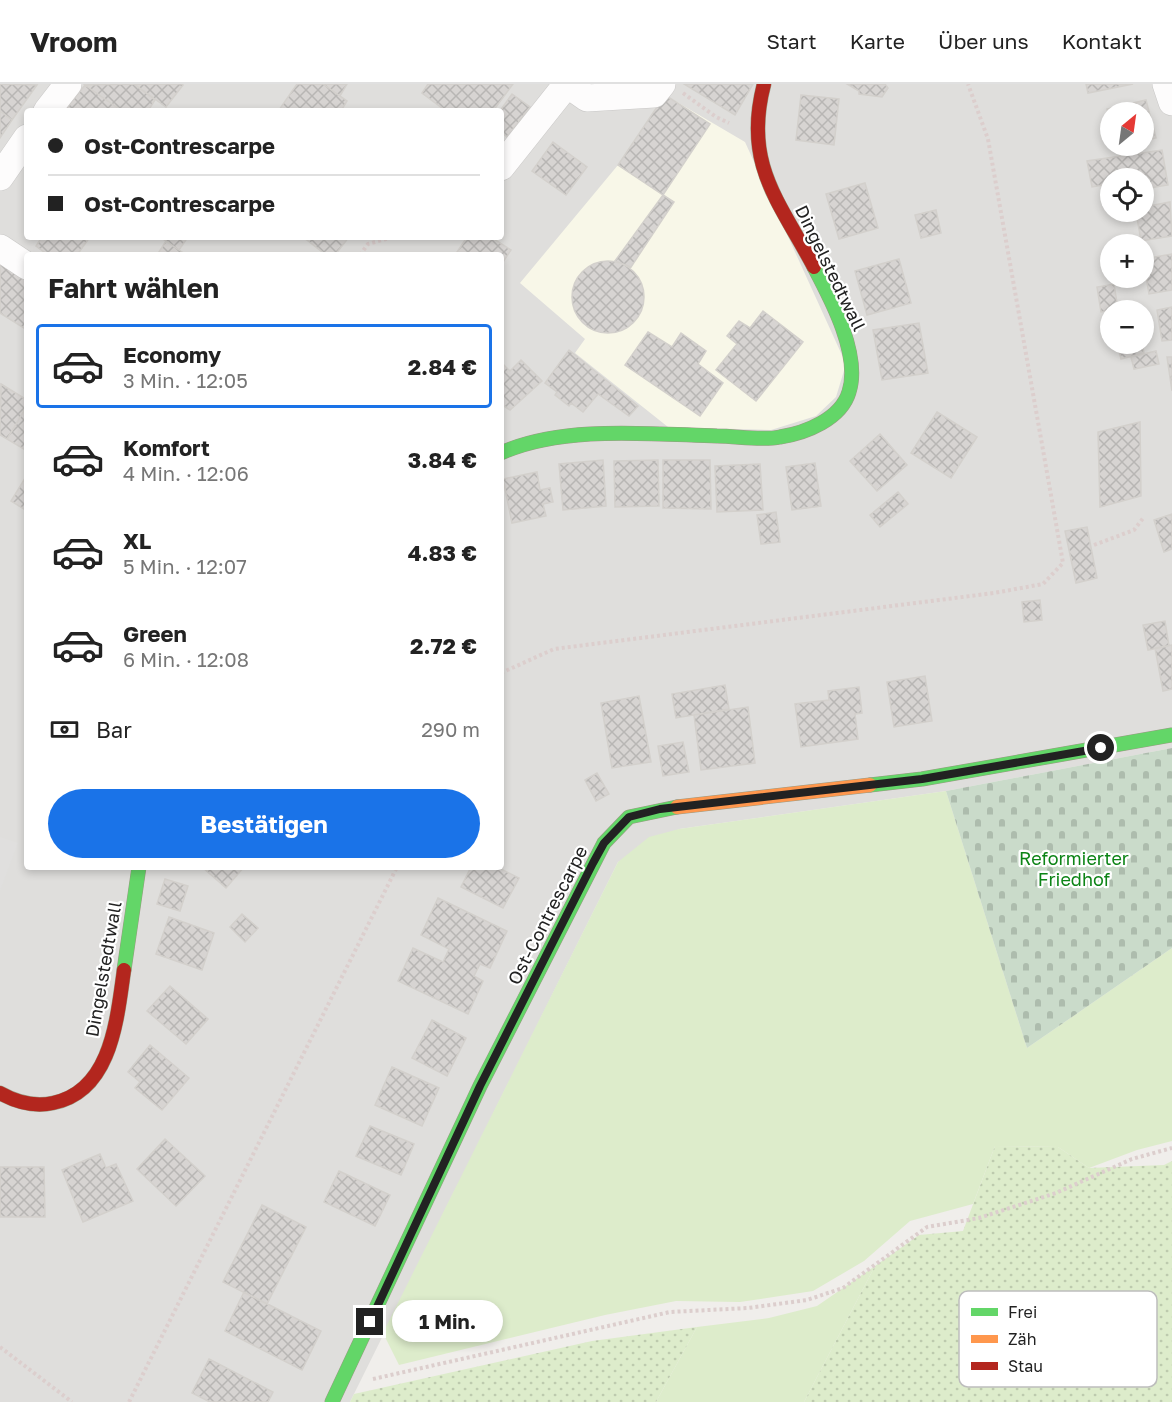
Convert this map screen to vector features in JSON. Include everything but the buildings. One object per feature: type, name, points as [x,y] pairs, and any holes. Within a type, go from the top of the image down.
[{"type":"street","points":[[49,108],[68,84]]},
{"type":"street","points":[[504,163],[567,84],[587,98],[654,94],[670,87]]},
{"type":"street","name":"Dingelstedtwall","points":[[504,450],[536,440],[597,434],[778,438],[799,433],[831,418],[850,391],[852,358],[841,323],[763,169],[755,134],[757,110],[764,84]]},
{"type":"street","points":[[1166,84],[1172,102]]},
{"type":"street","points":[[0,177],[24,142]]},
{"type":"street","points":[[0,248],[24,264]]},
{"type":"street","name":"Ost-Contrescarpe","points":[[332,1402],[485,1075],[604,843],[629,817],[660,809],[922,779],[1172,735]]},
{"type":"street","name":"Dingelstedtwall","points":[[0,1093],[9,1099],[36,1106],[71,1099],[89,1083],[102,1064],[112,1038],[118,1008],[139,870]]},
{"type":"path","points":[[504,672],[554,649],[994,593],[1043,584],[1063,563],[988,139],[968,84]]},
{"type":"path","points":[[670,87],[716,117],[755,134]]},
{"type":"path","points":[[362,252],[368,244],[382,240]]},
{"type":"path","points":[[1095,545],[1134,530],[1144,517]]},
{"type":"path","points":[[129,1402],[395,870]]},
{"type":"path","points":[[340,1386],[670,1312],[748,1308],[807,1300],[843,1288],[927,1227],[990,1214],[1056,1193],[1132,1159],[1172,1148]]},
{"type":"path","points":[[0,1347],[72,1402]]},
{"type":"shaded area","points":[[0,84],[1172,84],[1172,748],[946,791],[679,829],[618,862],[350,1402],[0,1402]]},
{"type":"shaded area","points":[[665,95],[745,142],[846,364],[836,397],[816,416],[771,430],[668,427],[575,353],[585,339],[520,283],[618,165]]},
{"type":"shaded area","points":[[0,837],[18,843],[0,891]]},
{"type":"green space","name":"Reformierter Friedhof","points":[[1172,748],[1172,948],[1027,1048],[946,791]]},
{"type":"green space","points":[[946,791],[1027,1048],[1172,948],[1172,1141],[1137,1150],[1089,1168],[1058,1147],[995,1146],[973,1204],[910,1221],[864,1261],[813,1291],[740,1302],[676,1301],[605,1315],[399,1365],[383,1333],[618,862],[649,837],[679,829]]},
{"type":"green space","points":[[995,1146],[1058,1147],[1089,1168],[1164,1165],[1172,1161],[1172,1402],[804,1402],[875,1266],[919,1235],[963,1231]]},
{"type":"green space","points":[[875,1266],[804,1402],[656,1402],[697,1327],[769,1318],[817,1306]]},
{"type":"green space","points":[[697,1327],[656,1402],[350,1402],[354,1394],[592,1341]]},
{"type":"traffic: fast","points":[[504,452],[551,438],[607,433],[765,439],[801,432],[821,423],[831,417],[845,402],[852,377],[848,345],[836,311],[814,267]]},
{"type":"traffic: fast","points":[[870,785],[922,779],[1172,735]]},
{"type":"traffic: fast","points":[[332,1402],[480,1086],[604,843],[629,817],[677,807]]},
{"type":"traffic: fast","points":[[124,970],[139,870]]},
{"type":"traffic: slow","points":[[677,807],[870,785]]},
{"type":"traffic: jam","points":[[764,84],[759,112],[758,137],[761,160],[777,201],[814,267]]},
{"type":"traffic: jam","points":[[0,1093],[25,1103],[46,1104],[73,1096],[88,1084],[100,1068],[108,1050],[114,1030],[124,970]]},
{"type":"route","points":[[370,1322],[480,1086],[593,863],[604,843],[629,817],[660,809],[922,779],[1101,748]]}]
